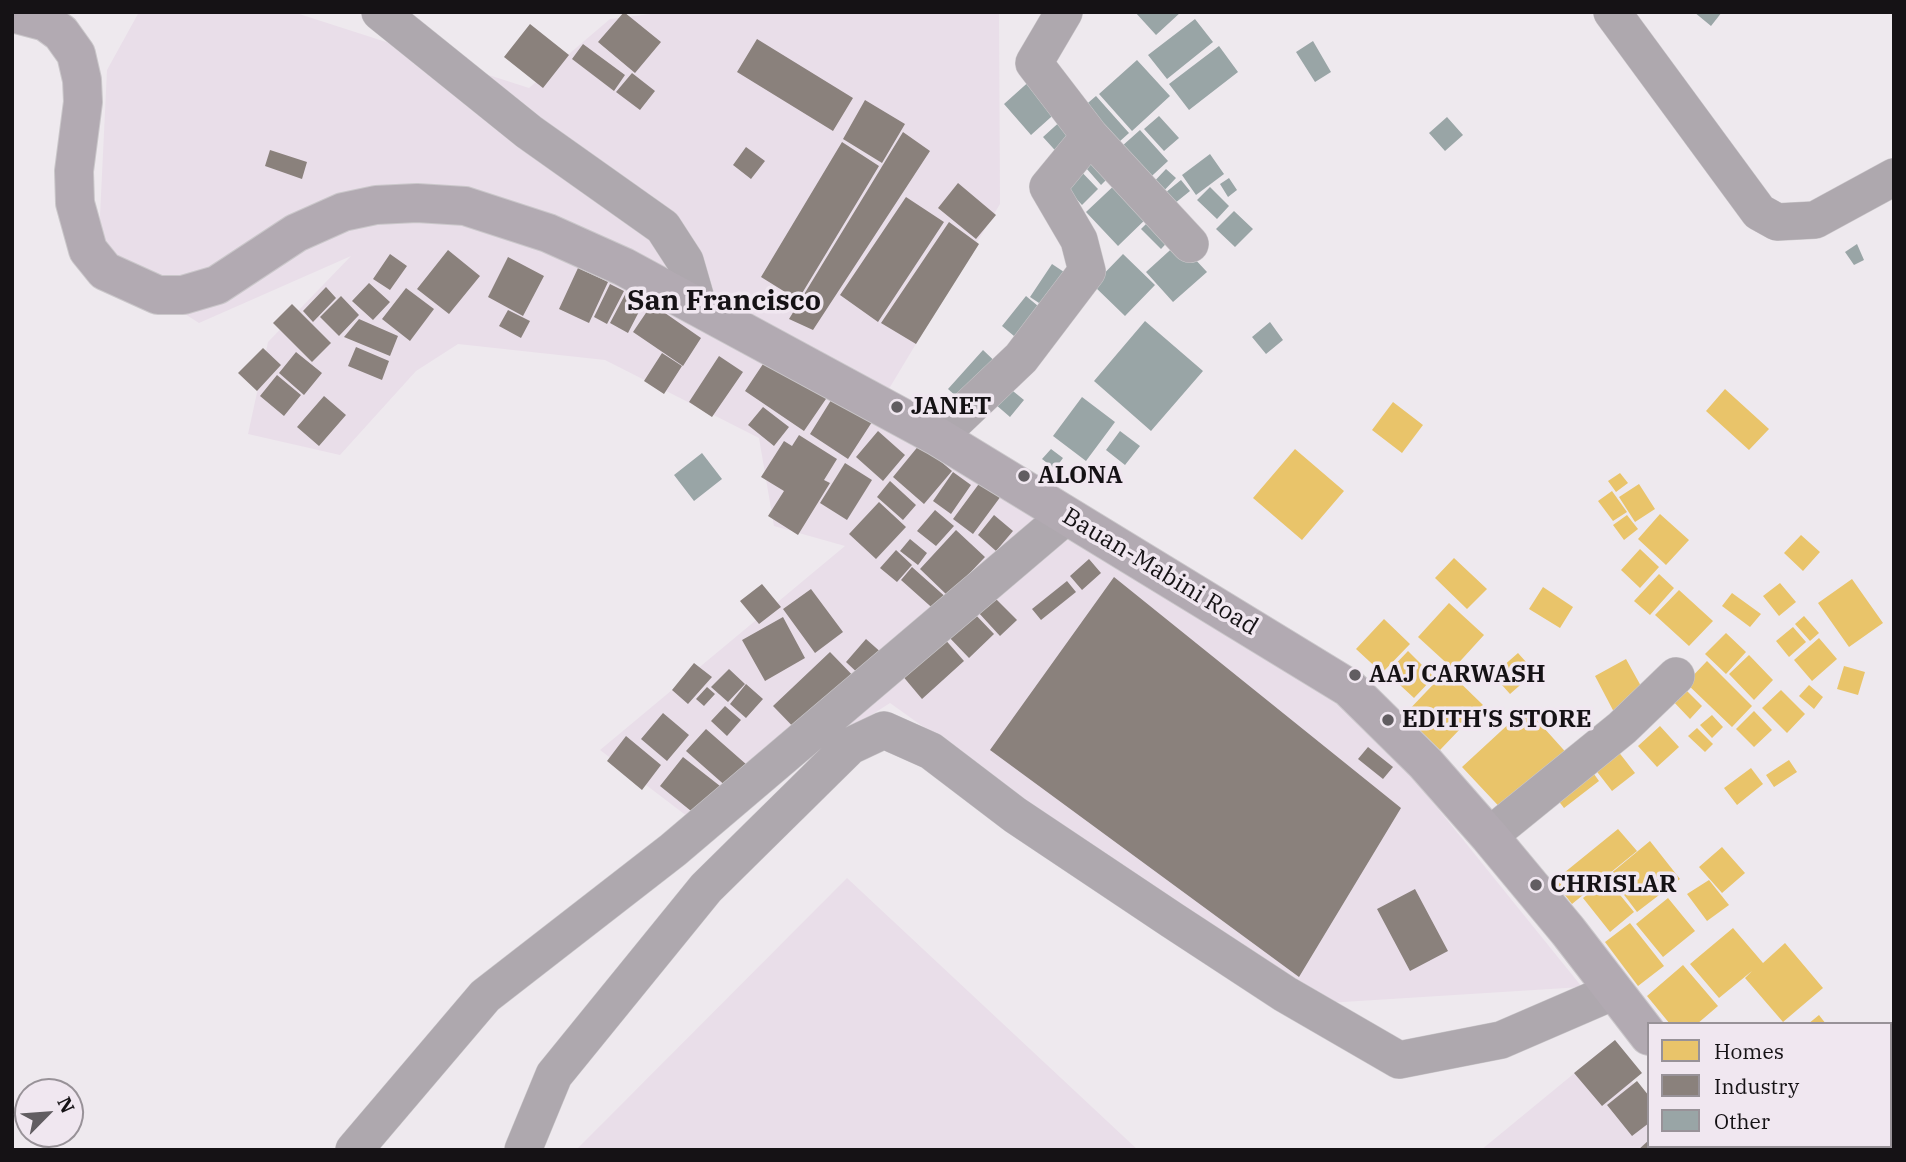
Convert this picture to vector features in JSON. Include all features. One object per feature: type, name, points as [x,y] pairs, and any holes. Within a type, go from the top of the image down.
[{"type":"main road","name":"Bauan-Mabini Road","points":[[12,13],[46,22],[61,33],[76,54],[82,80],[83,103],[74,171],[75,203],[80,230],[88,250],[105,271],[126,283],[158,295],[183,295],[217,285],[296,233],[343,212],[376,205],[417,203],[465,206],[548,233],[624,267],[938,437],[1222,612],[1304,657],[1349,688],[1425,763],[1489,836],[1647,1034]]},
{"type":"street","points":[[380,12],[529,132],[663,228],[685,261],[698,306]]},
{"type":"street","points":[[1612,12],[1759,212],[1777,222],[1815,220],[1894,177]]},
{"type":"street","points":[[1061,14],[1034,63],[1090,136],[1190,244]]},
{"type":"street","points":[[938,437],[1021,358],[1087,271],[1079,240],[1048,187],[1090,136]]},
{"type":"street","points":[[354,1150],[485,996],[673,850],[1066,516]]},
{"type":"street","points":[[1489,836],[1622,728],[1676,676]]},
{"type":"street","points":[[523,1150],[554,1075],[706,888],[850,746],[884,730],[931,751],[1015,815],[1183,927],[1285,994],[1399,1060],[1501,1040],[1612,992]]},
{"type":"shaded area","points":[[139,12],[293,12],[529,88],[610,19],[667,12],[999,12],[1000,204],[875,412],[1347,696],[1582,987],[1311,1004],[890,703],[700,826],[600,750],[845,546],[774,526],[759,438],[605,360],[458,344],[416,371],[340,455],[248,434],[268,342],[351,256],[199,323],[98,258],[107,70]]},
{"type":"shaded area","points":[[847,878],[1138,1150],[576,1150]]},
{"type":"shaded area","points":[[1605,1048],[1647,1100],[1647,1148],[1686,1150],[1481,1150]]},
{"type":"building: Homes","points":[[1725,389],[1769,429],[1749,450],[1706,411]]},
{"type":"building: Homes","points":[[1393,402],[1423,425],[1402,453],[1372,430]]},
{"type":"building: Homes","points":[[1295,449],[1344,491],[1302,540],[1253,498]]},
{"type":"building: Homes","points":[[1620,473],[1628,483],[1616,492],[1608,481]]},
{"type":"building: Homes","points":[[1639,484],[1655,509],[1635,522],[1619,497]]},
{"type":"building: Homes","points":[[1612,491],[1627,512],[1613,521],[1598,501]]},
{"type":"building: Homes","points":[[1660,514],[1689,540],[1666,565],[1638,539]]},
{"type":"building: Homes","points":[[1627,515],[1638,529],[1624,540],[1613,525]]},
{"type":"building: Homes","points":[[1801,535],[1820,552],[1803,571],[1784,553]]},
{"type":"building: Homes","points":[[1640,549],[1659,567],[1640,588],[1621,570]]},
{"type":"building: Homes","points":[[1454,558],[1487,589],[1467,609],[1435,578]]},
{"type":"building: Homes","points":[[1659,574],[1674,588],[1650,615],[1634,601]]},
{"type":"building: Homes","points":[[1852,579],[1883,623],[1849,647],[1818,603]]},
{"type":"building: Homes","points":[[1780,583],[1796,602],[1779,616],[1763,596]]},
{"type":"building: Homes","points":[[1543,587],[1573,607],[1560,628],[1529,609]]},
{"type":"building: Homes","points":[[1679,590],[1713,621],[1689,646],[1655,615]]},
{"type":"building: Homes","points":[[1732,593],[1761,614],[1750,627],[1722,606]]},
{"type":"building: Homes","points":[[1449,603],[1484,635],[1453,669],[1418,637]]},
{"type":"building: Homes","points":[[1804,616],[1819,633],[1810,641],[1795,624]]},
{"type":"building: Homes","points":[[1384,619],[1410,644],[1382,673],[1356,649]]},
{"type":"building: Homes","points":[[1793,627],[1806,642],[1789,657],[1776,641]]},
{"type":"building: Homes","points":[[1726,633],[1746,652],[1726,674],[1705,654]]},
{"type":"building: Homes","points":[[1819,638],[1837,659],[1812,681],[1794,660]]},
{"type":"building: Homes","points":[[1408,651],[1434,677],[1414,698],[1387,673]]},
{"type":"building: Homes","points":[[1518,653],[1535,672],[1510,694],[1493,675]]},
{"type":"building: Homes","points":[[1749,655],[1773,680],[1754,700],[1729,674]]},
{"type":"building: Homes","points":[[1626,659],[1647,697],[1615,714],[1595,676]]},
{"type":"building: Homes","points":[[1707,661],[1752,706],[1732,727],[1686,683]]},
{"type":"building: Homes","points":[[1844,666],[1865,672],[1858,695],[1837,689]]},
{"type":"building: Homes","points":[[1447,670],[1483,705],[1440,750],[1404,715]]},
{"type":"building: Homes","points":[[1809,685],[1823,697],[1814,709],[1799,696]]},
{"type":"building: Homes","points":[[1683,687],[1702,706],[1690,719],[1671,699]]},
{"type":"building: Homes","points":[[1781,690],[1805,714],[1787,733],[1762,708]]},
{"type":"building: Homes","points":[[1526,708],[1571,758],[1508,816],[1462,767]]},
{"type":"building: Homes","points":[[1754,711],[1772,730],[1754,747],[1736,729]]},
{"type":"building: Homes","points":[[1712,715],[1723,727],[1712,738],[1700,725]]},
{"type":"building: Homes","points":[[1660,726],[1679,747],[1657,767],[1638,746]]},
{"type":"building: Homes","points":[[1697,728],[1713,744],[1705,752],[1688,736]]},
{"type":"building: Homes","points":[[1614,746],[1635,773],[1612,791],[1591,764]]},
{"type":"building: Homes","points":[[1789,760],[1797,772],[1774,787],[1766,775]]},
{"type":"building: Homes","points":[[1586,763],[1599,781],[1564,808],[1550,790]]},
{"type":"building: Homes","points":[[1751,768],[1763,784],[1737,805],[1724,788]]},
{"type":"building: Homes","points":[[1618,829],[1637,851],[1572,904],[1554,881]]},
{"type":"building: Homes","points":[[1650,841],[1680,879],[1637,912],[1609,875]]},
{"type":"building: Homes","points":[[1722,847],[1745,873],[1722,893],[1699,867]]},
{"type":"building: Homes","points":[[1607,879],[1634,912],[1610,932],[1583,898]]},
{"type":"building: Homes","points":[[1709,880],[1729,905],[1707,921],[1687,894]]},
{"type":"building: Homes","points":[[1668,898],[1695,931],[1663,957],[1636,924]]},
{"type":"building: Homes","points":[[1630,923],[1664,966],[1638,986],[1605,942]]},
{"type":"building: Homes","points":[[1733,928],[1763,963],[1785,943],[1823,988],[1783,1022],[1745,978],[1752,971],[1719,998],[1690,964]]},
{"type":"building: Homes","points":[[1683,965],[1718,1006],[1699,1022],[1668,1022],[1647,996]]},
{"type":"building: Homes","points":[[1819,1015],[1824,1022],[1810,1022]]},
{"type":"building: Homes","points":[[1776,1148],[1829,1148],[1827,1150],[1774,1150]]},
{"type":"building: Homes","points":[[1852,1148],[1893,1150],[1853,1150]]},
{"type":"building: Industry","points":[[624,12],[661,42],[635,73],[598,42]]},
{"type":"building: Industry","points":[[530,24],[569,55],[543,88],[504,57]]},
{"type":"building: Industry","points":[[757,39],[853,98],[833,131],[737,72]]},
{"type":"building: Industry","points":[[583,44],[625,75],[614,91],[572,59]]},
{"type":"building: Industry","points":[[632,73],[655,91],[640,110],[616,92]]},
{"type":"building: Industry","points":[[865,100],[905,124],[882,163],[843,139]]},
{"type":"building: Industry","points":[[903,132],[930,151],[813,330],[789,319]]},
{"type":"building: Industry","points":[[842,142],[879,166],[798,300],[761,277]]},
{"type":"building: Industry","points":[[746,147],[765,161],[751,179],[733,165]]},
{"type":"building: Industry","points":[[270,150],[307,162],[302,179],[265,166]]},
{"type":"building: Industry","points":[[958,183],[996,215],[976,239],[938,208]]},
{"type":"building: Industry","points":[[906,197],[944,222],[878,322],[840,295]]},
{"type":"building: Industry","points":[[949,222],[979,244],[916,344],[881,323]]},
{"type":"building: Industry","points":[[448,250],[480,276],[449,314],[417,289]]},
{"type":"building: Industry","points":[[390,254],[407,266],[390,290],[373,279]]},
{"type":"building: Industry","points":[[508,257],[544,276],[523,316],[488,297]]},
{"type":"building: Industry","points":[[578,268],[608,282],[589,323],[559,309]]},
{"type":"building: Industry","points":[[369,283],[390,302],[373,320],[352,301]]},
{"type":"building: Industry","points":[[610,284],[624,291],[607,324],[594,317]]},
{"type":"building: Industry","points":[[326,287],[336,298],[313,322],[303,311]]},
{"type":"building: Industry","points":[[406,288],[434,309],[410,341],[382,319]]},
{"type":"building: Industry","points":[[628,289],[646,298],[628,333],[610,323]]},
{"type":"building: Industry","points":[[341,296],[359,315],[339,336],[320,317]]},
{"type":"building: Industry","points":[[292,304],[331,343],[312,362],[273,323]]},
{"type":"building: Industry","points":[[652,304],[701,338],[683,366],[633,332]]},
{"type":"building: Industry","points":[[508,310],[530,321],[521,338],[499,326]]},
{"type":"building: Industry","points":[[359,319],[398,336],[390,356],[344,337]]},
{"type":"building: Industry","points":[[356,347],[389,361],[382,380],[348,366]]},
{"type":"building: Industry","points":[[263,348],[281,365],[257,391],[238,373]]},
{"type":"building: Industry","points":[[296,352],[322,373],[304,395],[279,373]]},
{"type":"building: Industry","points":[[662,353],[682,366],[664,394],[644,381]]},
{"type":"building: Industry","points":[[769,355],[828,396],[804,431],[745,391]]},
{"type":"building: Industry","points":[[719,356],[743,372],[712,417],[689,402]]},
{"type":"building: Industry","points":[[277,375],[301,395],[284,416],[260,396]]},
{"type":"building: Industry","points":[[324,396],[346,415],[319,446],[297,427]]},
{"type":"building: Industry","points":[[833,397],[872,422],[848,459],[810,434]]},
{"type":"building: Industry","points":[[763,407],[789,427],[774,446],[748,425]]},
{"type":"building: Industry","points":[[878,431],[905,455],[883,481],[856,457]]},
{"type":"building: Industry","points":[[799,435],[837,459],[824,480],[830,483],[798,535],[768,516],[784,491],[761,477],[784,441],[792,446]]},
{"type":"building: Industry","points":[[920,444],[952,471],[924,504],[893,477]]},
{"type":"building: Industry","points":[[845,463],[872,480],[847,520],[820,503]]},
{"type":"building: Industry","points":[[953,472],[971,485],[951,514],[933,501]]},
{"type":"building: Industry","points":[[890,481],[916,505],[903,520],[877,497]]},
{"type":"building: Industry","points":[[981,481],[1001,496],[973,534],[953,519]]},
{"type":"building: Industry","points":[[879,502],[906,527],[876,559],[849,534]]},
{"type":"building: Industry","points":[[935,510],[954,526],[936,546],[917,531]]},
{"type":"building: Industry","points":[[994,515],[1013,531],[996,551],[978,535]]},
{"type":"building: Industry","points":[[956,530],[985,557],[948,596],[920,569]]},
{"type":"building: Industry","points":[[910,539],[927,553],[918,565],[900,551]]},
{"type":"building: Industry","points":[[896,550],[912,565],[897,582],[880,568]]},
{"type":"building: Industry","points":[[1089,559],[1101,573],[1082,590],[1070,576]]},
{"type":"building: Industry","points":[[912,567],[949,600],[938,613],[901,580]]},
{"type":"building: Industry","points":[[1114,577],[1401,808],[1299,977],[990,750]]},
{"type":"building: Industry","points":[[1067,581],[1076,592],[1041,620],[1032,609]]},
{"type":"building: Industry","points":[[762,584],[781,607],[759,624],[740,601]]},
{"type":"building: Industry","points":[[811,589],[843,632],[815,653],[783,609]]},
{"type":"building: Industry","points":[[994,597],[1017,620],[1000,636],[978,612]]},
{"type":"building: Industry","points":[[972,611],[994,634],[969,658],[947,635]]},
{"type":"building: Industry","points":[[783,617],[805,658],[765,681],[742,640]]},
{"type":"building: Industry","points":[[943,637],[964,661],[922,699],[901,674]]},
{"type":"building: Industry","points":[[866,639],[884,655],[863,678],[846,662]]},
{"type":"building: Industry","points":[[830,652],[861,684],[804,738],[773,706]]},
{"type":"building: Industry","points":[[694,663],[712,677],[688,704],[672,690]]},
{"type":"building: Industry","points":[[729,669],[745,684],[728,702],[711,687]]},
{"type":"building: Industry","points":[[746,684],[763,699],[746,718],[730,704]]},
{"type":"building: Industry","points":[[707,687],[715,694],[704,706],[696,699]]},
{"type":"building: Industry","points":[[725,706],[741,720],[727,736],[711,721]]},
{"type":"building: Industry","points":[[663,713],[689,735],[667,761],[641,739]]},
{"type":"building: Industry","points":[[706,729],[747,765],[728,788],[686,751]]},
{"type":"building: Industry","points":[[626,736],[661,765],[642,790],[607,761]]},
{"type":"building: Industry","points":[[1368,747],[1393,767],[1383,779],[1358,759]]},
{"type":"building: Industry","points":[[683,757],[720,786],[696,815],[660,786]]},
{"type":"building: Industry","points":[[1415,889],[1448,951],[1410,971],[1377,909]]},
{"type":"building: Industry","points":[[1615,1040],[1642,1073],[1602,1106],[1574,1073]]},
{"type":"building: Industry","points":[[1637,1081],[1647,1094],[1647,1125],[1632,1136],[1607,1105]]},
{"type":"building: Industry","points":[[1647,1142],[1647,1148],[1694,1148],[1692,1150],[1638,1150]]},
{"type":"building: Other","points":[[1135,12],[1181,12],[1156,35]]},
{"type":"building: Other","points":[[1694,12],[1722,12],[1711,26]]},
{"type":"building: Other","points":[[1195,19],[1213,42],[1167,79],[1148,55]]},
{"type":"building: Other","points":[[1313,41],[1331,72],[1315,82],[1296,52]]},
{"type":"building: Other","points":[[1219,46],[1238,72],[1189,110],[1169,84]]},
{"type":"building: Other","points":[[1137,60],[1170,96],[1132,131],[1099,94]]},
{"type":"building: Other","points":[[1033,78],[1060,109],[1031,135],[1004,104]]},
{"type":"building: Other","points":[[1096,96],[1129,133],[1109,151],[1075,114]]},
{"type":"building: Other","points":[[1159,116],[1179,138],[1164,151],[1144,129]]},
{"type":"building: Other","points":[[1447,117],[1463,135],[1445,151],[1429,133]]},
{"type":"building: Other","points":[[1064,118],[1083,140],[1062,158],[1043,137]]},
{"type":"building: Other","points":[[1140,130],[1168,161],[1141,186],[1112,155]]},
{"type":"building: Other","points":[[1210,154],[1224,174],[1196,195],[1182,175]]},
{"type":"building: Other","points":[[1079,160],[1116,170],[1101,185]]},
{"type":"building: Other","points":[[1075,165],[1098,189],[1082,205],[1059,180]]},
{"type":"building: Other","points":[[1166,169],[1176,178],[1159,196],[1149,187]]},
{"type":"building: Other","points":[[1229,178],[1237,190],[1228,197],[1220,184]]},
{"type":"building: Other","points":[[1120,180],[1152,213],[1118,246],[1086,212]]},
{"type":"building: Other","points":[[1181,180],[1190,191],[1164,212],[1155,201]]},
{"type":"building: Other","points":[[1210,187],[1229,206],[1217,219],[1197,200]]},
{"type":"building: Other","points":[[1234,211],[1253,229],[1235,247],[1216,229]]},
{"type":"building: Other","points":[[1157,213],[1176,233],[1161,249],[1141,229]]},
{"type":"building: Other","points":[[1179,242],[1207,272],[1173,302],[1146,272]]},
{"type":"building: Other","points":[[1857,244],[1864,260],[1854,265],[1845,252]]},
{"type":"building: Other","points":[[1123,254],[1155,285],[1125,316],[1093,285]]},
{"type":"building: Other","points":[[1052,264],[1076,280],[1054,313],[1030,297]]},
{"type":"building: Other","points":[[1026,296],[1050,316],[1026,346],[1002,326]]},
{"type":"building: Other","points":[[1145,321],[1203,371],[1151,431],[1094,381]]},
{"type":"building: Other","points":[[1270,322],[1283,340],[1266,354],[1252,337]]},
{"type":"building: Other","points":[[983,350],[1003,369],[969,408],[948,389]]},
{"type":"building: Other","points":[[1008,387],[1024,400],[1010,417],[995,404]]},
{"type":"building: Other","points":[[1082,397],[1115,422],[1086,461],[1053,436]]},
{"type":"building: Other","points":[[1120,431],[1140,446],[1125,465],[1106,450]]},
{"type":"building: Other","points":[[1051,449],[1063,458],[1055,469],[1042,459]]},
{"type":"building: Other","points":[[702,453],[722,479],[694,501],[674,475]]},
{"type":"place","name":"JANET","points":[[897,407]]},
{"type":"place","name":"ALONA","points":[[1024,476]]},
{"type":"place","name":"AAJ CARWASH","points":[[1355,675]]},
{"type":"place","name":"EDITH'S STORE","points":[[1388,720]]},
{"type":"place","name":"CHRISLAR","points":[[1536,885]]},
{"type":"district","name":"San Francisco","points":[[724,302]]}]
